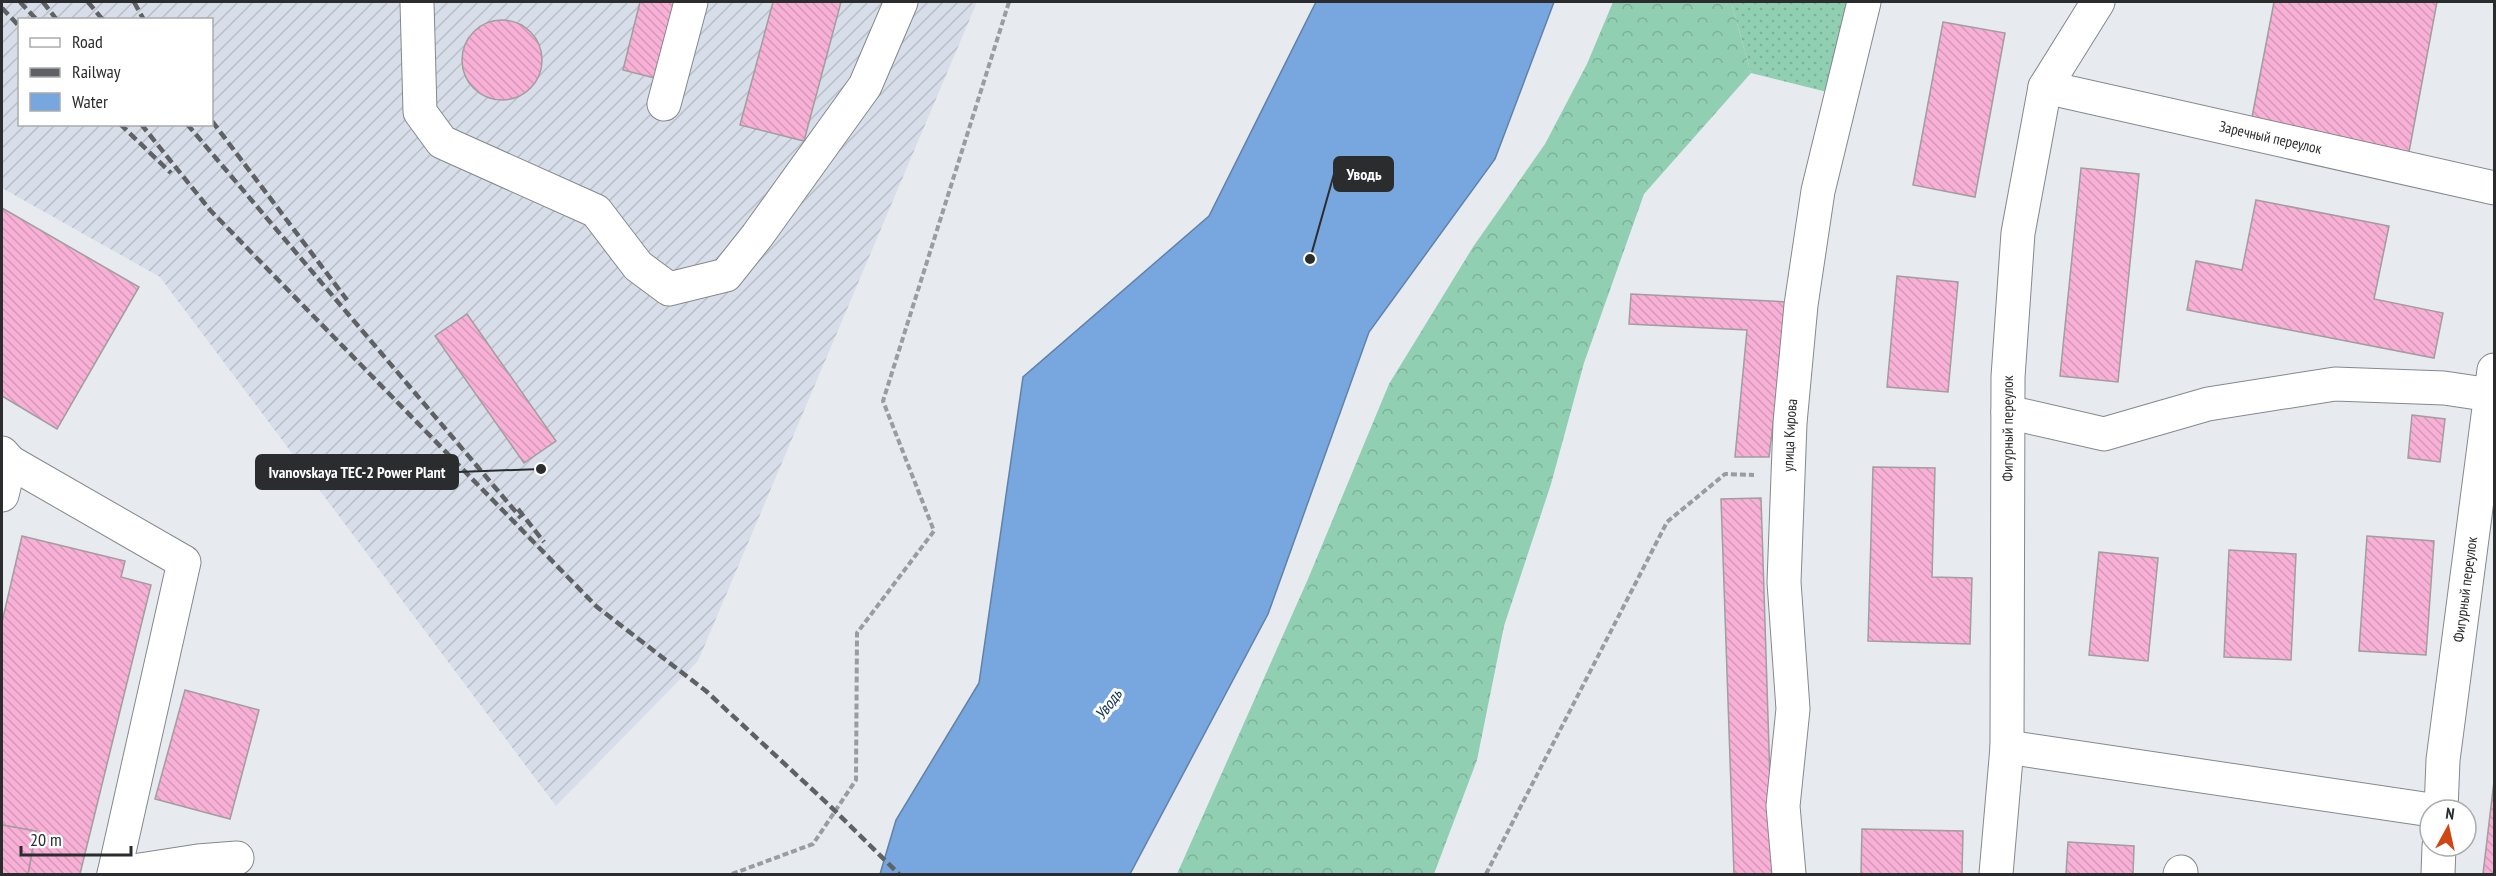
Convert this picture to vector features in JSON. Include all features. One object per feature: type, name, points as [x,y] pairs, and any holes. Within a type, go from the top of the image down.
[{"type":"street","points":[[417,2],[420,112],[442,142],[596,211],[638,266],[669,289],[726,275],[865,86],[901,2]]},
{"type":"street","points":[[664,104],[691,2]]},
{"type":"street","name":"улица Кирова","points":[[1789,874],[1783,806],[1793,709],[1784,582],[1790,423],[1801,305],[1818,191],[1864,2]]},
{"type":"street","name":"Фигурный переулок","points":[[1996,874],[2007,747],[2008,377],[2018,233],[2045,87],[2098,2]]},
{"type":"street","name":"Заречный переулок","points":[[2045,87],[2494,188]]},
{"type":"street","points":[[2008,412],[2104,434],[2208,404],[2335,384],[2444,388],[2493,383]]},
{"type":"street","name":"Фигурный переулок","points":[[2441,798],[2443,760],[2493,383]]},
{"type":"street","points":[[2,495],[6,458],[184,562],[114,874],[198,861],[237,858]]},
{"type":"street","points":[[2007,747],[2418,808]]},
{"type":"street","points":[[2438,874],[2439,858]]},
{"type":"path","points":[[732,874],[813,844],[856,780],[857,633],[934,531],[883,400],[1010,2]]},
{"type":"path","points":[[1486,874],[1667,522],[1725,474],[1788,475]]},
{"type":"shaded area","points":[[2,2],[977,2],[698,661],[556,806],[160,277],[2,188]]},
{"type":"green space","points":[[1613,2],[1731,2],[1751,73],[1644,194],[1584,363],[1551,484],[1504,626],[1477,760],[1434,874],[1177,874],[1308,579],[1389,384],[1473,247],[1545,144],[1587,64]]},
{"type":"green space","points":[[1731,2],[1855,2],[1831,93],[1751,73]]},
{"type":"water","points":[[1316,2],[1554,2],[1495,159],[1369,332],[1268,614],[1130,874],[880,874],[896,820],[979,683],[1023,377],[1209,216]]},
{"type":"building","points":[[640,2],[675,2],[655,78],[623,70]]},
{"type":"building","points":[[773,2],[841,2],[804,141],[740,125]]},
{"type":"building","points":[[2274,2],[2437,2],[2406,168],[2249,133]]},
{"type":"building","points":[[502,20],[517,23],[530,32],[539,45],[542,60],[539,75],[530,88],[517,97],[502,100],[487,97],[474,88],[465,75],[462,60],[465,45],[474,32],[487,23]]},
{"type":"building","points":[[1943,22],[2005,33],[1975,197],[1913,185]]},
{"type":"building","points":[[2081,168],[2139,174],[2118,382],[2060,376]]},
{"type":"building","points":[[2256,200],[2389,226],[2374,299],[2443,313],[2434,358],[2187,310],[2196,261],[2242,270]]},
{"type":"building","points":[[2,208],[139,287],[57,429],[2,396]]},
{"type":"building","points":[[1897,276],[1958,282],[1948,392],[1887,387]]},
{"type":"building","points":[[1631,294],[1788,302],[1769,457],[1735,457],[1747,330],[1629,324]]},
{"type":"building","points":[[467,314],[556,441],[524,463],[435,336]]},
{"type":"building","points":[[2412,415],[2445,419],[2440,462],[2408,458]]},
{"type":"building","points":[[1873,467],[1935,468],[1932,577],[1972,578],[1970,644],[1868,641]]},
{"type":"building","points":[[1761,498],[1773,874],[1734,874],[1721,499]]},
{"type":"building","points":[[22,536],[125,561],[121,577],[151,585],[80,874],[28,874],[36,831],[2,825],[2,622]]},
{"type":"building","points":[[2367,536],[2434,541],[2426,655],[2359,651]]},
{"type":"building","points":[[2229,550],[2296,554],[2291,660],[2224,657]]},
{"type":"building","points":[[2099,552],[2158,558],[2148,661],[2089,655]]},
{"type":"building","points":[[185,690],[259,710],[230,819],[155,799]]},
{"type":"building","points":[[2494,781],[2494,874],[2483,874]]},
{"type":"building","points":[[2,825],[36,831],[28,874],[2,874]]},
{"type":"building","points":[[1862,829],[1963,831],[1962,874],[1861,874]]},
{"type":"building","points":[[2068,842],[2134,846],[2133,874],[2066,874]]},
{"type":"railway","points":[[20,2],[35,18]]},
{"type":"railway","points":[[43,2],[55,18]]},
{"type":"railway","points":[[88,2],[101,18]]},
{"type":"railway","points":[[134,2],[143,18]]},
{"type":"railway","points":[[2,8],[18,25]]},
{"type":"railway","points":[[213,122],[347,300]]},
{"type":"railway","points":[[122,126],[171,173]]},
{"type":"railway","points":[[143,126],[210,210],[597,607],[706,691],[829,805],[899,874]]},
{"type":"railway","points":[[189,126],[521,518]]},
{"type":"railway","points":[[518,509],[544,542]]},
{"type":"place","name":"Уводь","points":[[1310,259]]},
{"type":"place","name":"Ivanovskaya TEC-2 Power Plant","points":[[541,469]]}]
